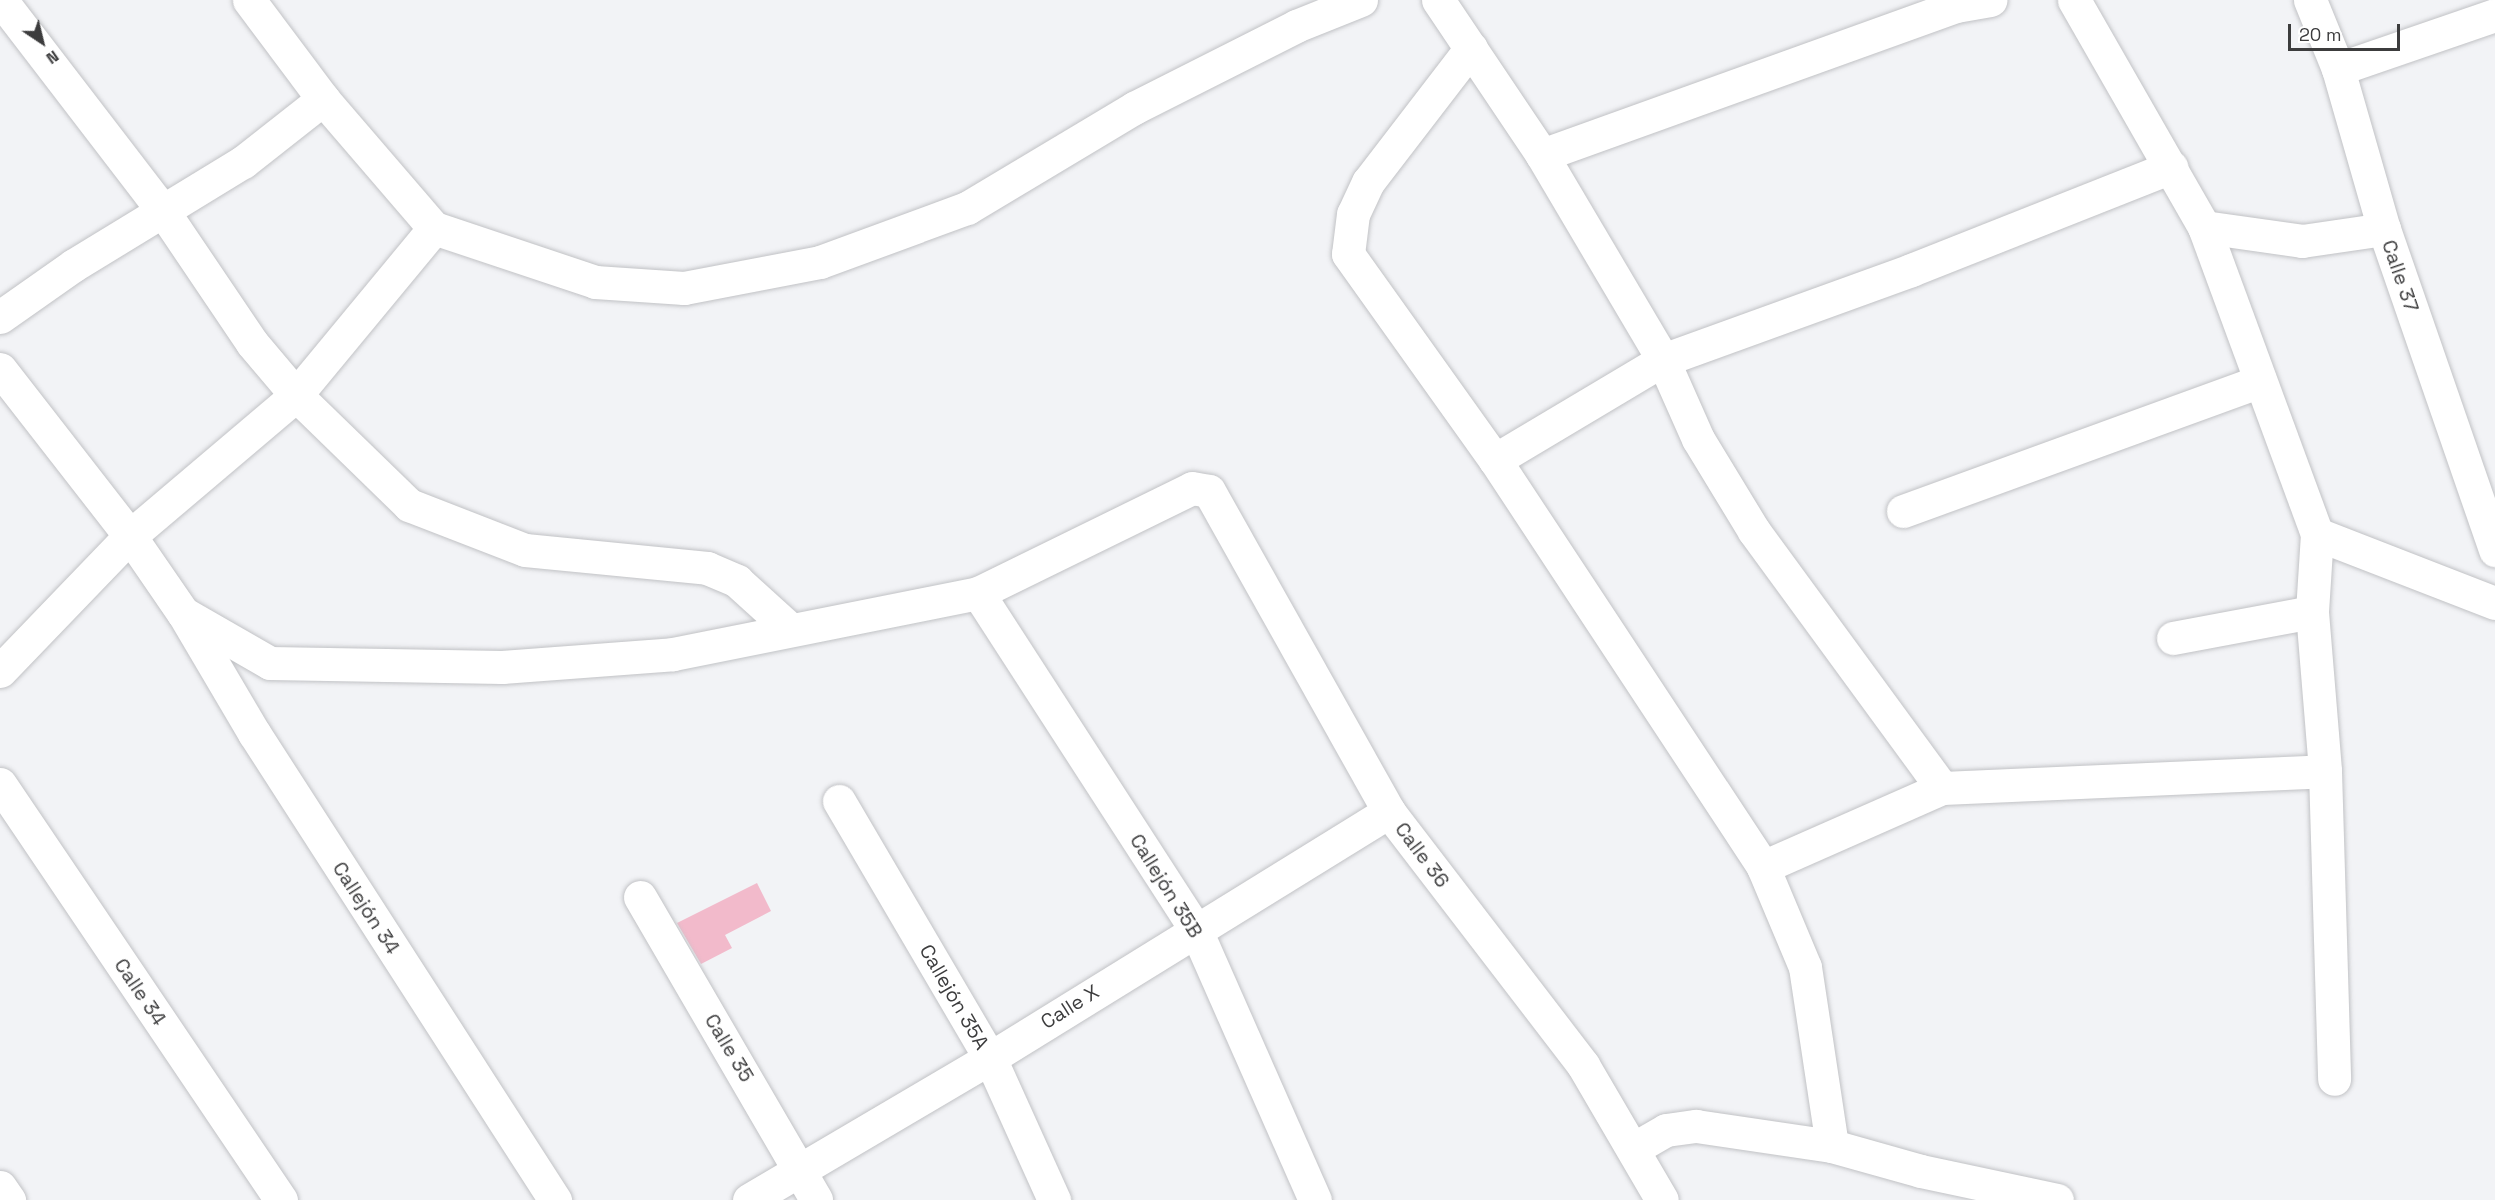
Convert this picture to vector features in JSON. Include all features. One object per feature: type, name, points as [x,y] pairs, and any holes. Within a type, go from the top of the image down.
[{"type":"street","points":[[1,0],[163,211],[252,343],[296,395],[409,505],[525,550],[707,568],[737,581],[790,629]]},
{"type":"street","points":[[249,0],[323,99],[434,228],[595,282],[684,288],[820,262],[967,208],[1134,108],[1296,27],[1361,0]]},
{"type":"street","points":[[1438,0],[1542,154],[1663,360],[1698,439],[1754,531],[1942,788]]},
{"type":"street","points":[[1542,154],[1956,6],[1990,0]]},
{"type":"street","points":[[2074,0],[2204,226],[2317,534],[2312,612],[2325,771],[2334,1079]]},
{"type":"street","name":"Calle 37","points":[[2310,0],[2338,69],[2384,229],[2495,550]]},
{"type":"street","points":[[2338,69],[2495,15]]},
{"type":"street","points":[[1471,48],[1368,182],[1353,214],[1348,254],[1495,460],[1763,867],[1805,967],[1833,1146]]},
{"type":"street","points":[[0,317],[243,162],[323,99]]},
{"type":"street","points":[[1495,460],[1663,360],[1911,270],[2171,167]]},
{"type":"street","points":[[2204,226],[2302,241],[2384,229]]},
{"type":"street","points":[[0,671],[130,536],[296,395],[434,228]]},
{"type":"street","name":"Callejón 34","points":[[0,369],[130,536],[183,613],[254,733],[555,1200]]},
{"type":"street","points":[[1903,511],[2260,381]]},
{"type":"street","name":"Calle 36","points":[[978,593],[1192,488],[1209,491],[1389,812],[1583,1065],[1662,1200]]},
{"type":"street","points":[[2317,534],[2495,603]]},
{"type":"street","points":[[183,613],[270,663],[502,667],[673,654],[978,593]]},
{"type":"street","name":"Callejón 35B","points":[[978,593],[1196,928],[1315,1200]]},
{"type":"street","points":[[2173,638],[2312,612]]},
{"type":"street","points":[[1763,867],[1942,788],[2325,771]]},
{"type":"street","name":"Calle 34","points":[[0,784],[281,1200]]},
{"type":"street","name":"Callejón 35A","points":[[839,801],[990,1058],[1054,1200]]},
{"type":"street","name":"Calle X","points":[[749,1200],[990,1058],[1196,928],[1389,812]]},
{"type":"street","name":"Calle 35","points":[[640,897],[800,1168],[816,1200]]},
{"type":"street","points":[[1633,1149],[1666,1130],[1696,1126],[1833,1146],[1921,1171],[2056,1200]]},
{"type":"street","points":[[0,1187],[9,1200]]},
{"type":"building","points":[[757,883],[771,911],[725,935],[732,948],[701,964],[677,923]]}]
